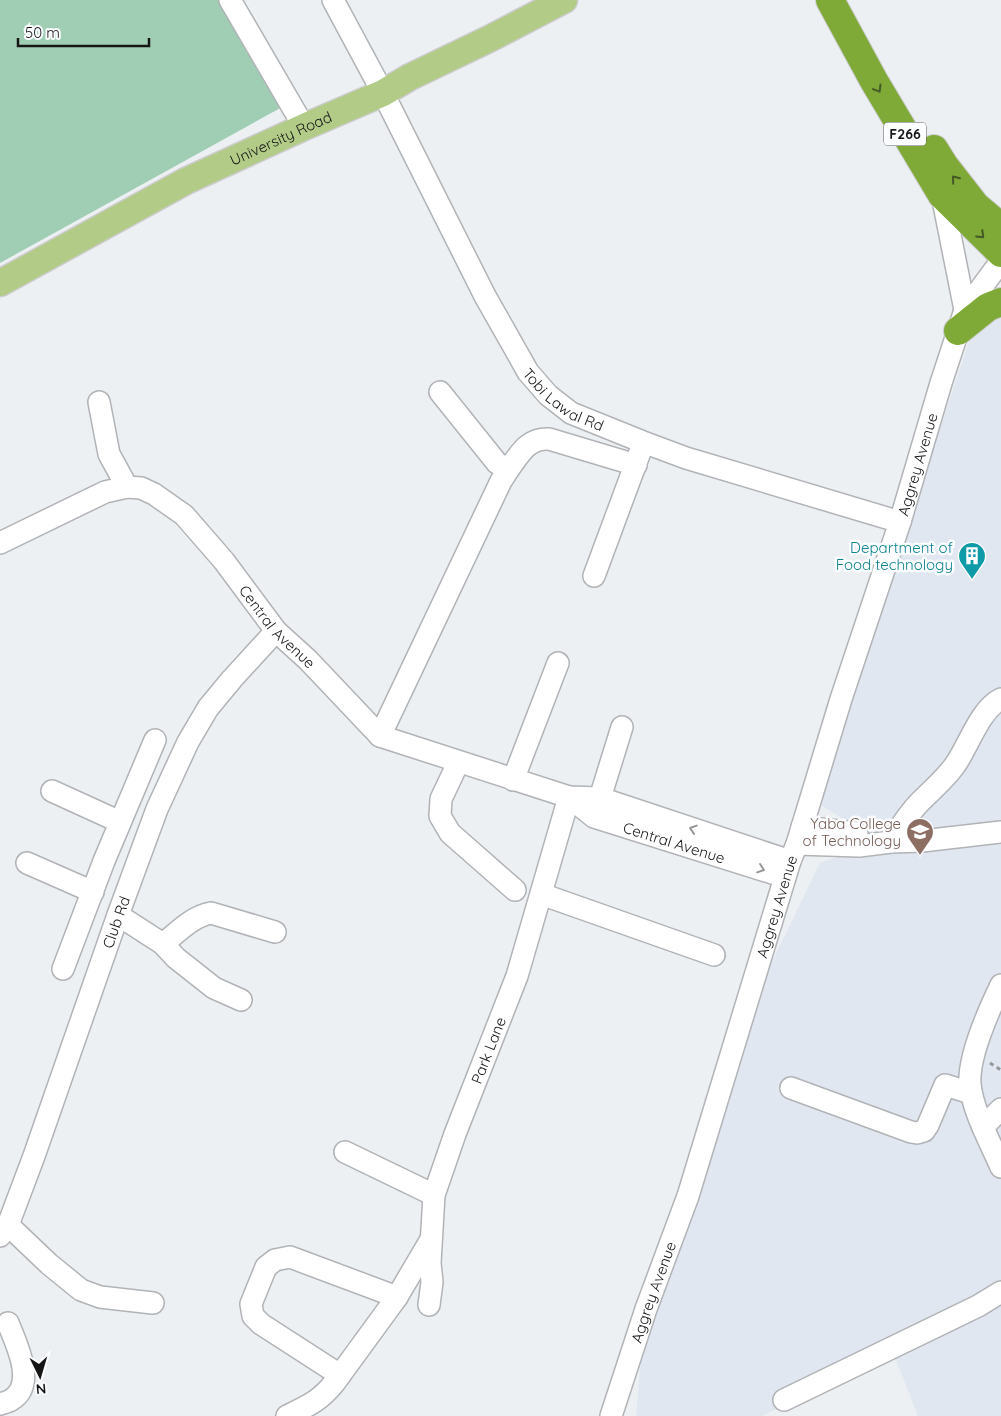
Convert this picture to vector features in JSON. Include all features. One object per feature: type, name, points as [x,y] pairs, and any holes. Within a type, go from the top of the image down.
[{"type":"highway","name":"F266","points":[[830,0],[874,81],[942,194],[1001,253]]},
{"type":"highway","name":"F266","points":[[848,0],[944,165],[976,206],[1001,227]]},
{"type":"highway","points":[[962,321],[1001,302]]},
{"type":"main road","name":"University Road","points":[[0,283],[186,181],[383,93],[410,77],[564,0]]},
{"type":"street","points":[[230,0],[304,127]]},
{"type":"street","name":"Tobi Lawal Rd","points":[[333,0],[383,93],[485,296],[528,372],[548,395],[571,413],[686,458],[900,522]]},
{"type":"street","points":[[942,194],[962,321]]},
{"type":"street","points":[[962,321],[1001,261]]},
{"type":"street","name":"Aggrey Avenue","points":[[611,1416],[646,1309],[688,1196],[793,852],[841,699],[900,522],[941,383],[962,321]]},
{"type":"street","points":[[440,392],[497,463],[508,470]]},
{"type":"street","points":[[99,402],[109,454],[127,487]]},
{"type":"street","points":[[380,736],[501,481],[529,444],[538,438],[549,439],[636,465]]},
{"type":"street","points":[[594,576],[643,442]]},
{"type":"street","name":"Central Avenue","points":[[0,543],[105,492],[127,487],[141,488],[154,494],[184,515],[224,562],[276,631],[308,660],[380,736],[458,763],[569,797],[600,798],[725,848]]},
{"type":"street","name":"Club Rd","points":[[4,1231],[34,1156],[118,915],[157,810],[188,742],[208,708],[276,631]]},
{"type":"street","points":[[513,780],[558,663]]},
{"type":"street","points":[[895,835],[922,800],[955,765],[984,716],[996,701],[1001,699]]},
{"type":"street","points":[[600,798],[622,727]]},
{"type":"street","points":[[63,969],[104,861],[154,740]]},
{"type":"street","points":[[458,763],[440,799],[440,816],[450,833],[514,890]]},
{"type":"street","points":[[52,792],[120,822]]},
{"type":"street","name":"Central Avenue","points":[[569,797],[594,817],[725,848],[793,852],[857,833],[874,830],[895,835]]},
{"type":"street","name":"Park Lane","points":[[429,1305],[432,1282],[431,1238],[434,1195],[455,1134],[516,976],[569,797]]},
{"type":"street","points":[[895,835],[1001,818]]},
{"type":"street","points":[[895,835],[922,841],[1001,832]]},
{"type":"street","points":[[104,861],[136,868]]},
{"type":"street","points":[[27,864],[93,892]]},
{"type":"street","points":[[541,894],[714,956]]},
{"type":"street","points":[[163,944],[192,920],[201,915],[211,913],[275,932]]},
{"type":"street","points":[[118,915],[163,944],[182,964],[214,988],[241,1000]]},
{"type":"street","points":[[1001,985],[989,1010],[974,1054],[970,1082],[971,1093],[983,1127],[1001,1167]]},
{"type":"street","points":[[791,1088],[892,1126],[917,1133],[924,1131],[928,1125],[945,1085],[971,1093]]},
{"type":"street","points":[[983,1127],[1001,1109]]},
{"type":"street","points":[[345,1152],[434,1195]]},
{"type":"street","points":[[4,1231],[50,1264],[81,1290],[100,1297],[154,1302]]},
{"type":"street","points":[[286,1416],[325,1395],[397,1297],[431,1238]]},
{"type":"street","points":[[340,1375],[261,1324],[253,1316],[251,1304],[266,1267],[275,1260],[290,1257],[397,1297]]},
{"type":"street","points":[[784,1400],[978,1306],[1001,1292]]},
{"type":"street","points":[[0,1404],[12,1400],[18,1394],[22,1386],[24,1374],[23,1361],[8,1323]]},
{"type":"shaded area","name":"Yaba College of Technology","points":[[1001,308],[1001,1416],[918,1416],[892,1350],[762,1416],[636,1416],[642,1346],[749,1009],[820,863],[859,849],[856,827],[814,801],[969,342],[978,319]]},
{"type":"green space","points":[[0,0],[226,0],[284,106],[0,263]]},
{"type":"place","name":"Department of Food technology","points":[[972,580]]},
{"type":"place","name":"Yaba College of Technology","points":[[920,856]]}]
